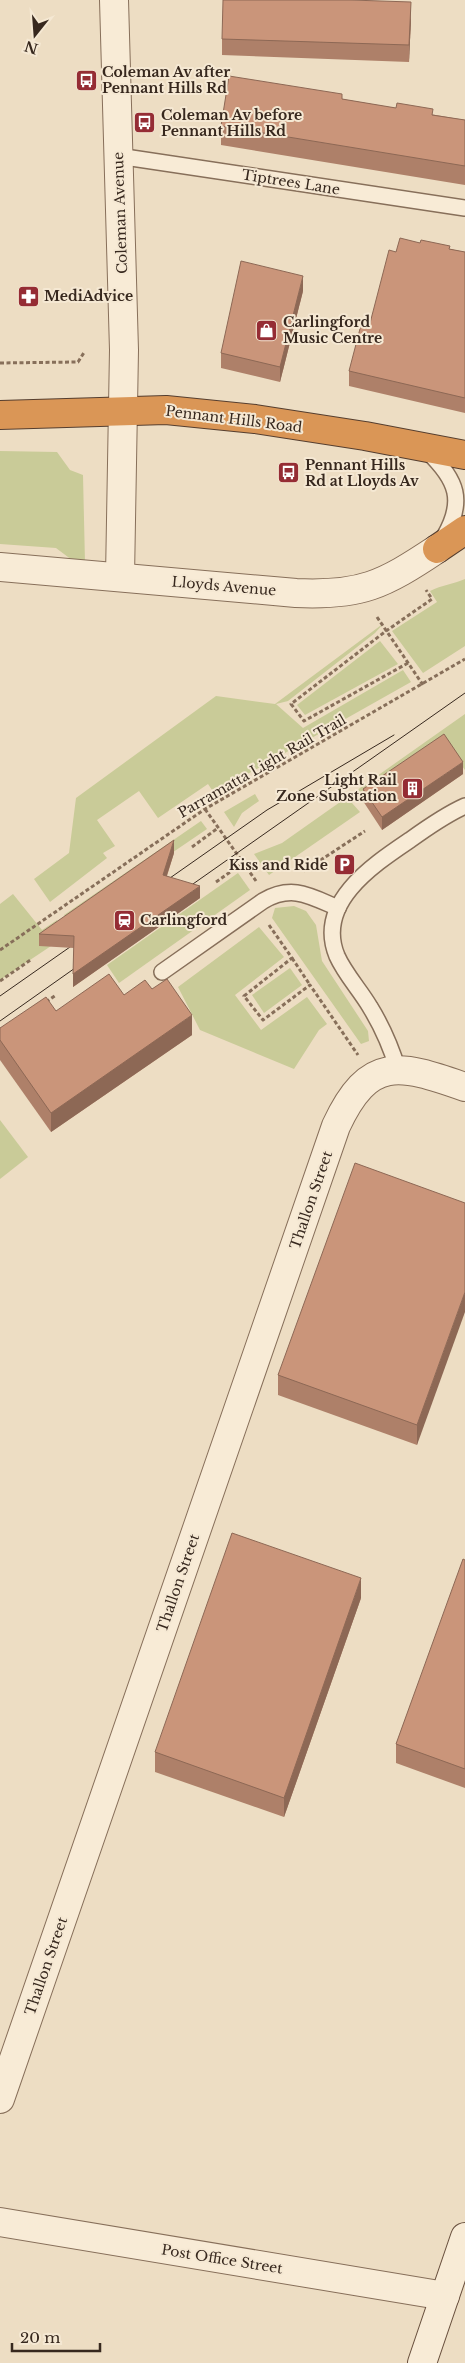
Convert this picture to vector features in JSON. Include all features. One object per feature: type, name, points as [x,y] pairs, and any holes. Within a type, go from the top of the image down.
[{"type":"highway","name":"Pennant Hills Road","points":[[0,415],[166,410],[255,419],[465,455]]},
{"type":"highway","points":[[437,549],[465,530]]},
{"type":"street","name":"Coleman Avenue","points":[[114,0],[124,350],[120,577]]},
{"type":"street","name":"Lloyds Avenue","points":[[0,567],[296,593],[337,594],[370,587],[392,578],[437,549]]},
{"type":"street","points":[[385,1073],[424,1073],[465,1086]]},
{"type":"street","name":"Thallon Street","points":[[0,2099],[336,1126],[350,1098],[364,1082],[385,1073]]},
{"type":"street","name":"Post Office Street","points":[[0,2222],[445,2296]]},
{"type":"street","points":[[422,2363],[465,2237]]},
{"type":"lane","name":"Tiptrees Lane","points":[[118,156],[465,208]]},
{"type":"lane","points":[[423,447],[449,474],[458,498],[455,519],[437,549]]},
{"type":"lane","points":[[385,1073],[390,1042],[338,956],[333,928],[338,908],[355,882],[383,857],[447,814],[465,806]]},
{"type":"lane","points":[[162,972],[263,901],[279,893],[298,892],[338,908]]},
{"type":"path","points":[[0,363],[78,362],[85,351]]},
{"type":"path","points":[[408,663],[304,721],[291,704],[386,631],[432,600],[424,588]]},
{"type":"path","points":[[377,617],[423,685]]},
{"type":"path","name":"Parramatta Light Rail Trail","points":[[0,950],[206,809],[465,659]]},
{"type":"path","points":[[206,809],[258,883]]},
{"type":"path","points":[[192,847],[218,828]]},
{"type":"path","points":[[304,871],[365,831]]},
{"type":"path","points":[[216,882],[243,862]]},
{"type":"path","points":[[56,912],[61,919]]},
{"type":"path","points":[[268,923],[310,985],[385,1073]]},
{"type":"path","points":[[292,958],[244,996],[263,1020],[310,985]]},
{"type":"path","points":[[0,981],[32,959]]},
{"type":"path","points":[[42,1005],[56,995]]},
{"type":"green space","points":[[0,451],[57,452],[70,470],[83,475],[85,563],[72,560],[56,548],[0,544]]},
{"type":"green space","points":[[465,579],[465,646],[423,673],[392,631],[437,602],[430,591]]},
{"type":"green space","points":[[384,623],[375,633],[288,701],[276,704],[303,728],[403,670],[411,682],[214,793],[208,784],[158,818],[139,791],[97,820],[115,846],[103,853],[107,858],[50,902],[34,879],[69,853],[76,798],[216,696],[275,704]]},
{"type":"green space","points":[[380,641],[398,664],[305,715],[297,705]]},
{"type":"green space","points":[[465,714],[465,770],[445,743],[352,803],[360,812],[269,875],[254,854],[282,843]]},
{"type":"green space","points":[[255,794],[259,801],[242,813],[234,827],[224,812]]},
{"type":"green space","points":[[201,821],[207,829],[69,923],[64,915]]},
{"type":"green space","points":[[238,873],[250,890],[119,983],[107,965]]},
{"type":"green space","points":[[13,894],[42,930],[57,920],[62,929],[54,944],[0,980],[0,904]]},
{"type":"green space","points":[[294,906],[306,911],[316,925],[322,961],[368,1031],[369,1041],[361,1044],[272,918],[275,908]]},
{"type":"green space","points":[[259,927],[284,957],[235,995],[261,1030],[307,997],[327,1024],[319,1030],[294,1069],[200,1030],[178,987]]},
{"type":"green space","points":[[290,968],[302,985],[264,1013],[252,995]]},
{"type":"green space","points":[[0,1120],[28,1157],[0,1179]]},
{"type":"building","points":[[223,0],[411,2],[409,45],[222,39]]},
{"type":"building","points":[[229,76],[342,94],[342,99],[396,108],[397,103],[433,109],[432,115],[465,120],[465,166],[221,126]]},
{"type":"building","points":[[400,238],[420,243],[421,240],[450,246],[449,249],[465,252],[465,398],[349,371],[361,325],[369,327],[389,250],[396,252]]},
{"type":"building","points":[[241,261],[303,276],[280,367],[221,353]]},
{"type":"building","name":"Light Rail Zone Substation","points":[[444,734],[463,762],[382,817],[363,789]]},
{"type":"building","points":[[174,840],[163,875],[200,886],[73,974],[74,936],[39,934]]},
{"type":"building","points":[[109,974],[124,995],[145,980],[152,989],[167,979],[192,1015],[51,1113],[0,1040],[0,1028],[46,997],[56,1011]]},
{"type":"building","points":[[355,1163],[465,1203],[465,1292],[417,1425],[278,1375]]},
{"type":"building","points":[[232,1533],[361,1578],[284,1798],[155,1752]]},
{"type":"building","points":[[463,1559],[465,1560],[465,1769],[396,1744]]},
{"type":"tram line","points":[[183,891],[465,693]]},
{"type":"tram line","points":[[160,885],[267,810],[394,735]]},
{"type":"tram line","points":[[0,996],[80,940]]},
{"type":"tram line","points":[[0,1021],[85,961]]},
{"type":"place","name":"Coleman Av after Pennant Hills Rd","points":[[86,80]]},
{"type":"place","name":"Coleman Av before Pennant Hills Rd","points":[[145,123]]},
{"type":"place","name":"MediAdvice","points":[[28,296]]},
{"type":"place","name":"Carlingford Music Centre","points":[[267,330]]},
{"type":"place","name":"Pennant Hills Rd at Lloyds Av","points":[[289,473]]},
{"type":"place","name":"Light Rail Zone Substation","points":[[413,788]]},
{"type":"place","name":"Kiss and Ride","points":[[344,865]]},
{"type":"place","name":"Carlingford","points":[[124,920]]}]
